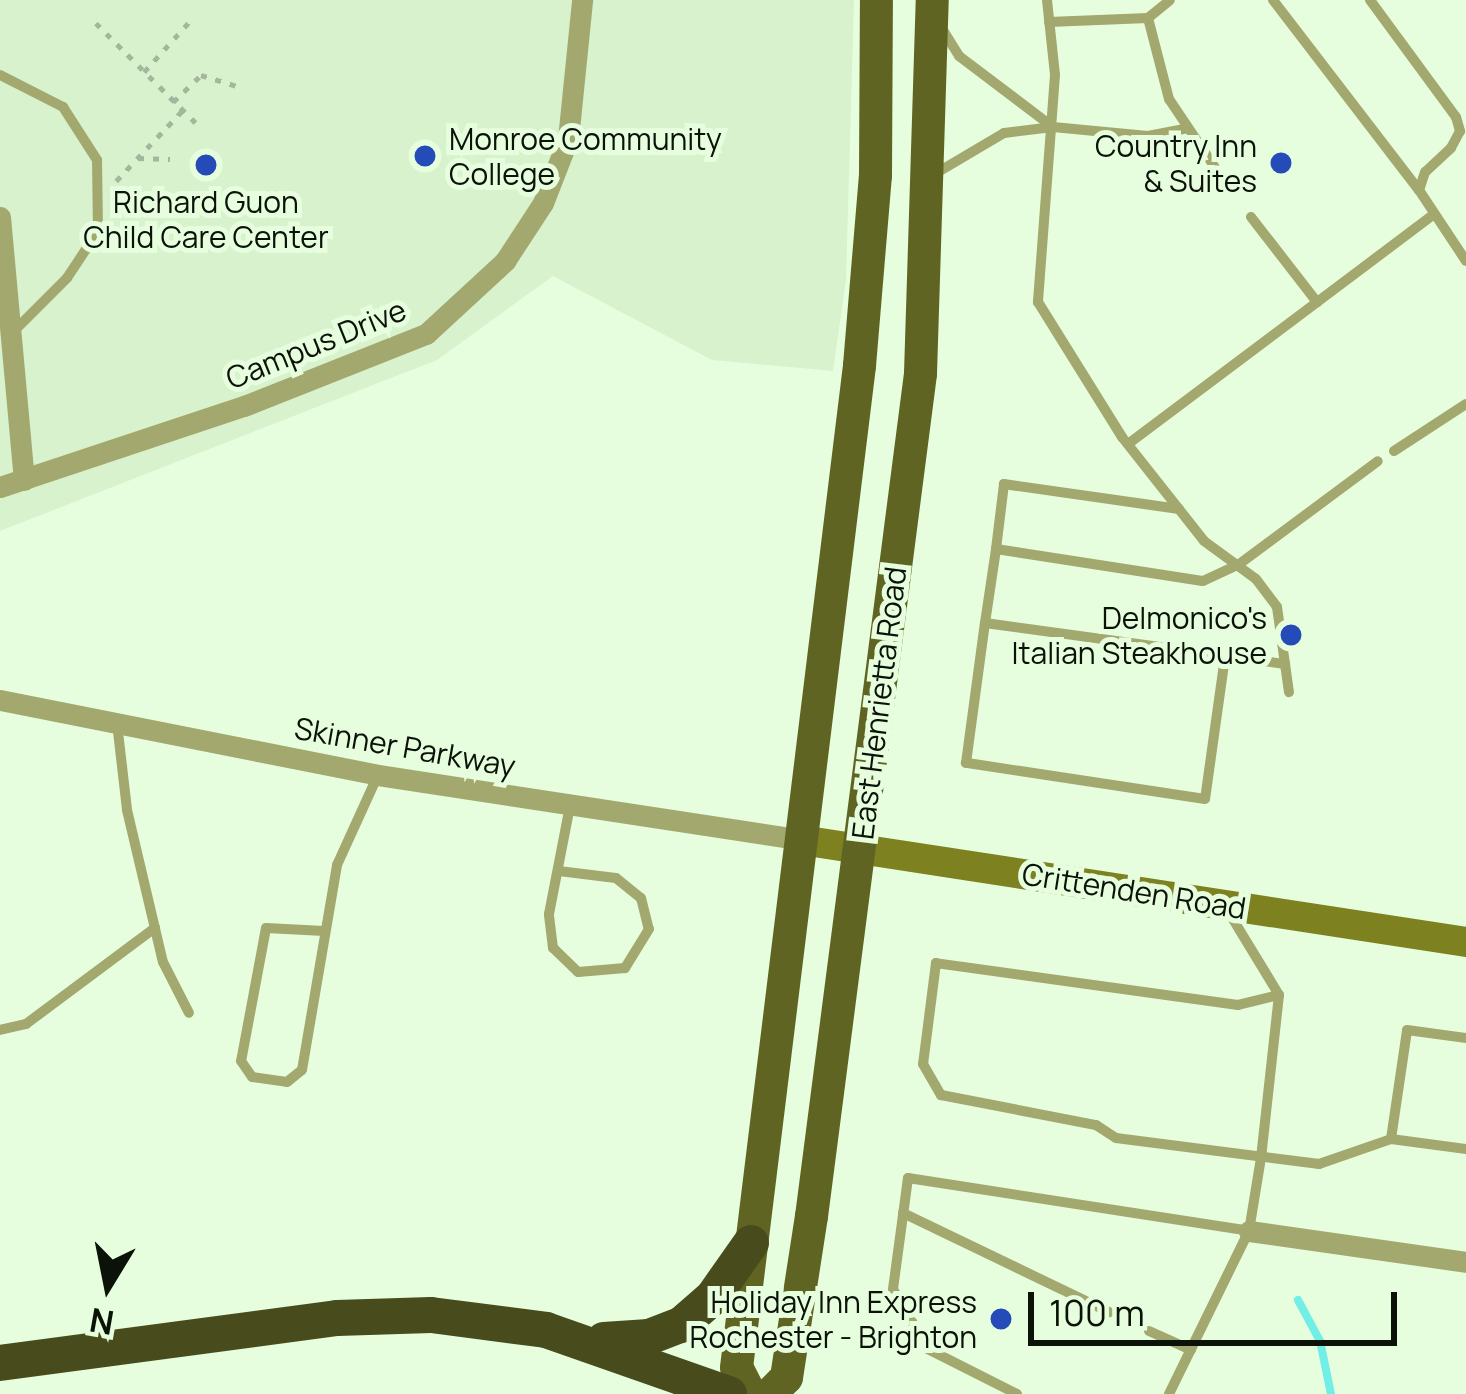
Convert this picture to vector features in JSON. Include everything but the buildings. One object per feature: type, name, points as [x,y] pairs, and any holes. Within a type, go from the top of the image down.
[{"type":"highway","points":[[0,1363],[362,1316],[469,1317],[613,1341],[661,1334],[707,1304],[751,1243]]},
{"type":"highway","points":[[546,1330],[729,1394]]},
{"type":"main road","name":"East Henrietta Road","points":[[750,1394],[736,1367],[859,365],[874,175],[876,0]]},
{"type":"main road","name":"East Henrietta Road","points":[[769,1394],[786,1378],[860,851],[920,373],[932,6]]},
{"type":"street","name":"Campus Drive","points":[[0,487],[426,334],[505,261],[543,202],[568,139],[582,0]]},
{"type":"street","points":[[0,217],[24,480]]},
{"type":"street","name":"Skinner Parkway","points":[[0,700],[378,776],[801,840]]},
{"type":"street","name":"Crittenden Road","points":[[801,840],[1466,941]]},
{"type":"street","points":[[1249,1232],[1466,1262]]},
{"type":"lane","points":[[1047,0],[1053,128],[1038,302],[1128,444],[1179,509],[1277,608],[1289,692]]},
{"type":"lane","points":[[1049,22],[1148,18],[1171,0]]},
{"type":"lane","points":[[1273,0],[1419,190],[1466,261]]},
{"type":"lane","points":[[1370,0],[1460,131],[1419,190]]},
{"type":"lane","points":[[932,6],[958,56],[1053,128]]},
{"type":"lane","points":[[1148,18],[1184,129],[1224,181]]},
{"type":"lane","points":[[0,75],[63,107],[98,160],[98,231],[78,262],[10,334]]},
{"type":"lane","points":[[930,177],[980,140],[1053,128],[1148,136],[1184,129]]},
{"type":"lane","points":[[1128,444],[1432,216]]},
{"type":"lane","points":[[1252,218],[1317,302]]},
{"type":"lane","points":[[1394,452],[1466,404]]},
{"type":"lane","points":[[996,549],[1203,581],[1238,566],[1378,461]]},
{"type":"lane","points":[[1179,509],[1004,484],[966,763],[1205,800],[1226,657]]},
{"type":"lane","points":[[985,623],[1285,664]]},
{"type":"lane","points":[[117,723],[155,928],[190,1013]]},
{"type":"lane","points":[[324,931],[266,928],[241,1061],[252,1077],[287,1082],[302,1070],[337,865],[378,776]]},
{"type":"lane","points":[[559,871],[616,878],[641,898],[649,928],[625,968],[578,972],[553,948],[549,914],[570,806]]},
{"type":"lane","points":[[1169,1394],[1249,1232],[1262,1158],[1279,995],[1224,905]]},
{"type":"lane","points":[[0,1030],[26,1024],[155,928]]},
{"type":"lane","points":[[1279,995],[1238,1005],[936,963],[923,1064],[940,1095],[1096,1125],[1116,1138],[1318,1164],[1391,1139],[1466,1149]]},
{"type":"lane","points":[[1391,1139],[1407,1030],[1466,1038]]},
{"type":"lane","points":[[1017,1394],[928,1349],[893,1289],[908,1178],[1249,1232]]},
{"type":"lane","points":[[903,1213],[1109,1312]]},
{"type":"lane","points":[[1149,1331],[1191,1350]]},
{"type":"path","points":[[144,72],[190,21]]},
{"type":"path","points":[[96,23],[196,123]]},
{"type":"path","points":[[173,102],[201,75],[237,86]]},
{"type":"path","points":[[98,201],[182,110]]},
{"type":"path","points":[[138,158],[170,159]]},
{"type":"shaded area","name":"Monroe Community College","points":[[0,0],[854,0],[846,280],[833,371],[712,360],[553,276],[437,360],[0,531]]},
{"type":"waterway","points":[[1298,1300],[1320,1341],[1331,1394]]},
{"type":"place","name":"Monroe Community College","points":[[425,156]]},
{"type":"place","name":"Country Inn & Suites","points":[[1281,163]]},
{"type":"place","name":"Richard Guon Child Care Center","points":[[206,165]]},
{"type":"place","name":"Delmonico's Italian Steakhouse","points":[[1291,635]]},
{"type":"place","name":"Holiday Inn Express Rochester - Brighton","points":[[1001,1319]]}]
